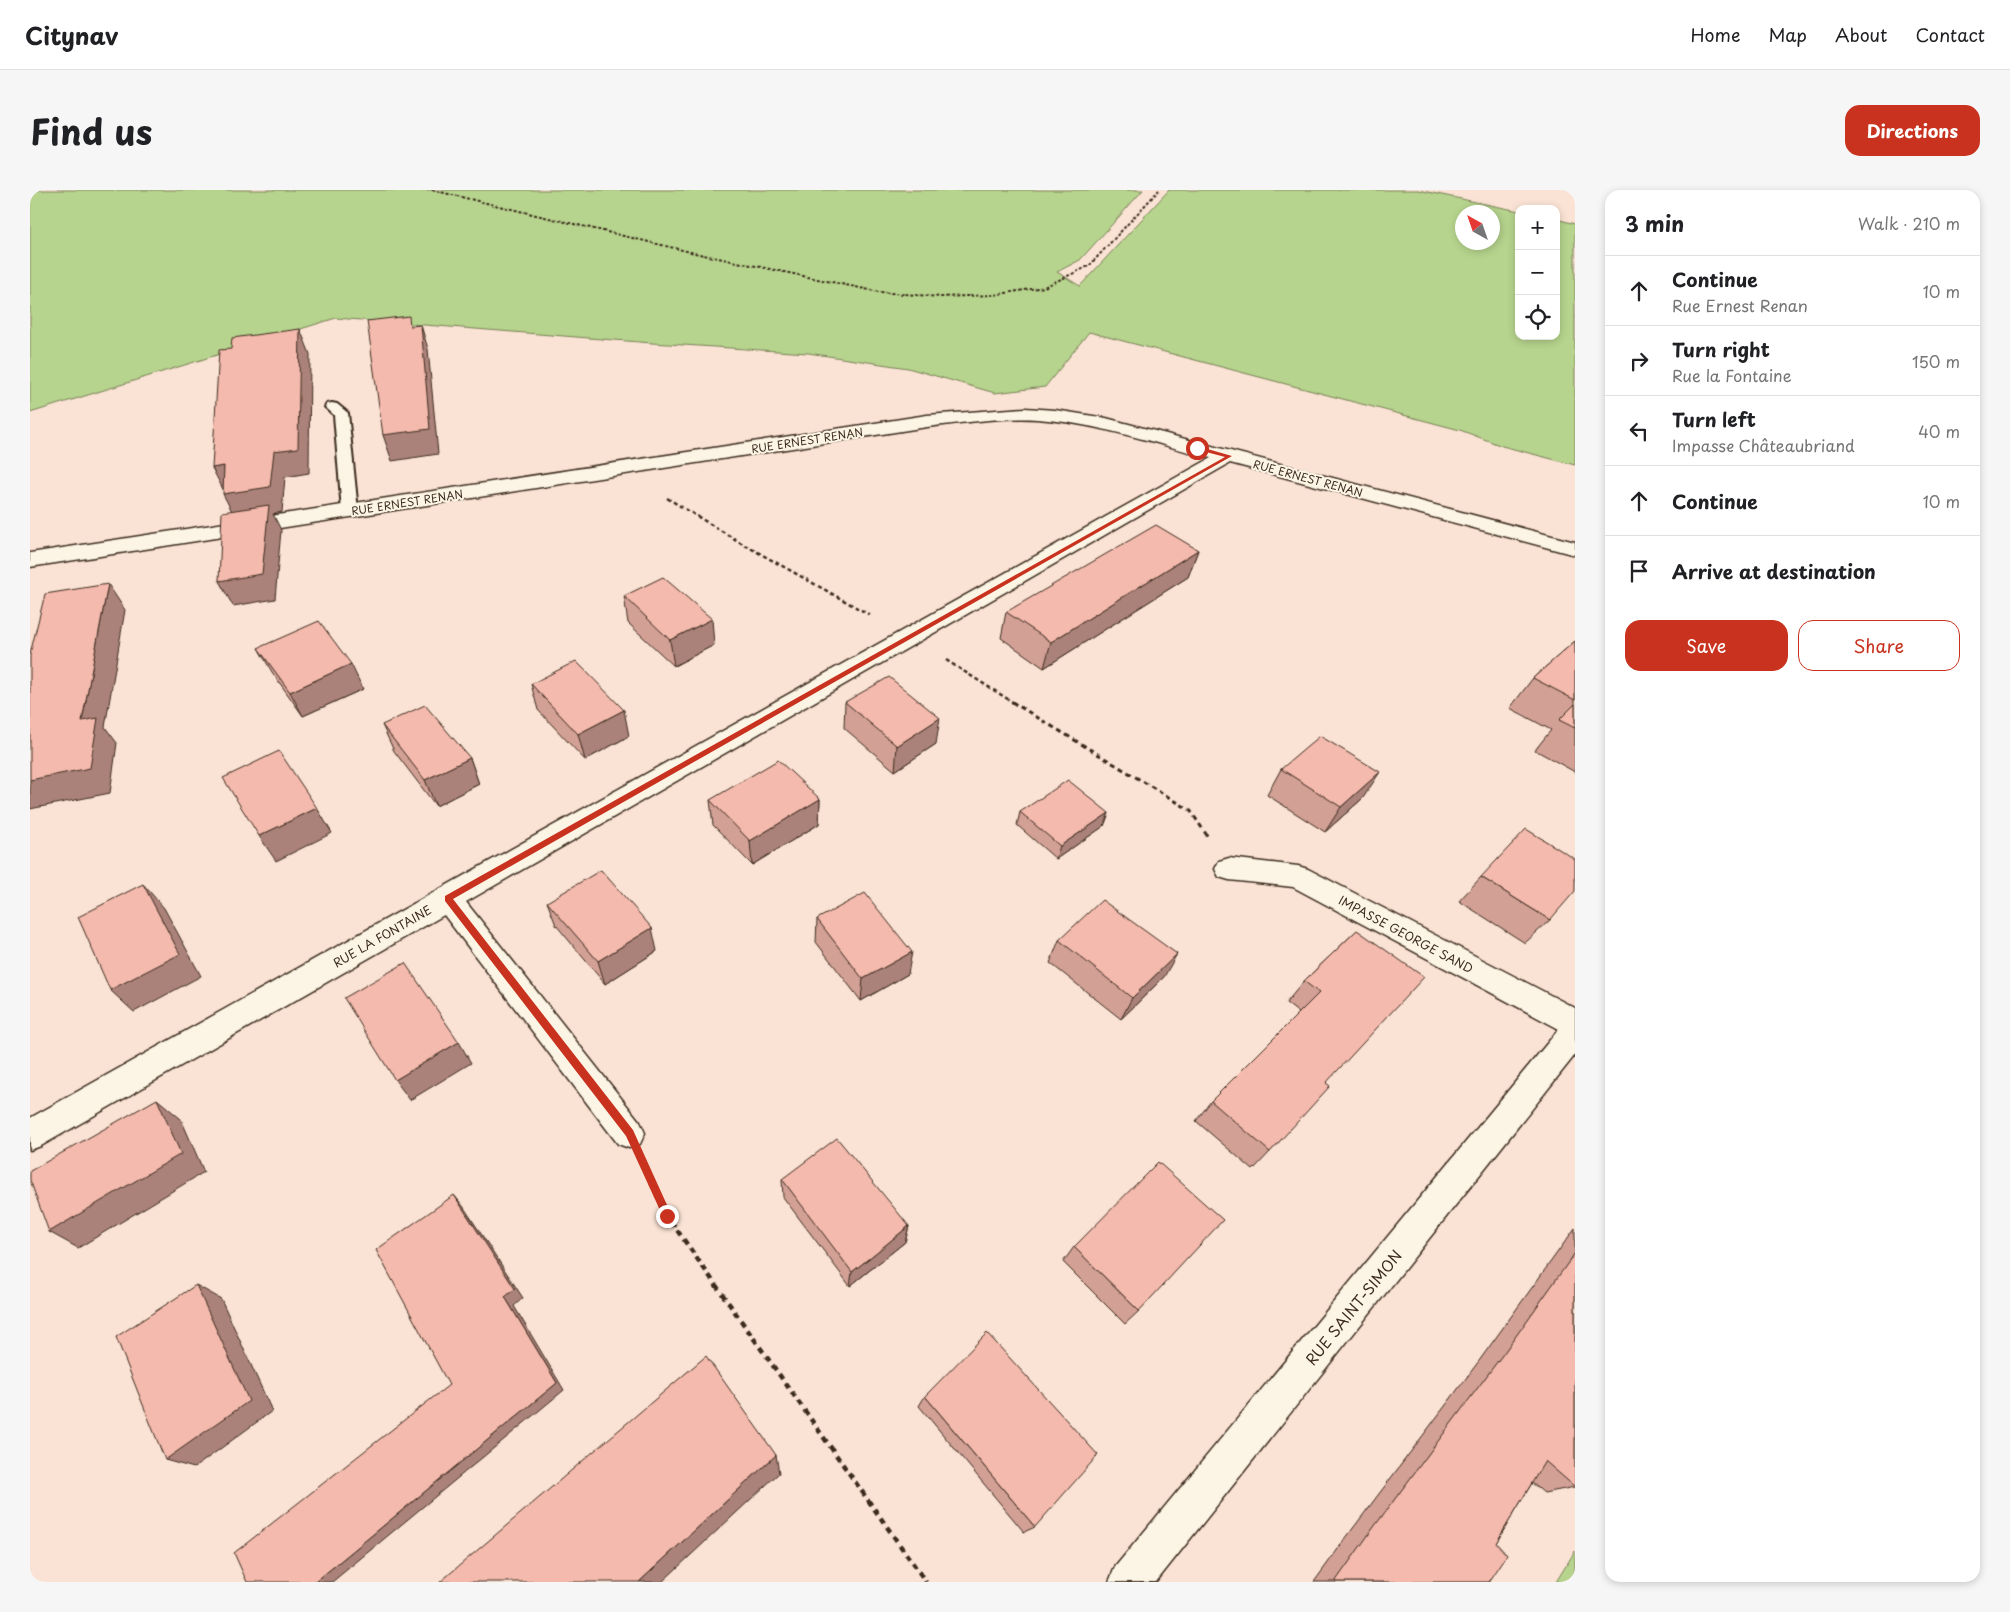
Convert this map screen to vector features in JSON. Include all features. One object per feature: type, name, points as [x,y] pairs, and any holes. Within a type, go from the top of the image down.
[{"type":"street","name":"RUE ERNEST RENAN","points":[[30,560],[350,512],[927,421],[987,414],[1026,413],[1098,422],[1575,549]]},
{"type":"street","name":"RUE LA FONTAINE","points":[[30,1136],[1229,456]]},
{"type":"street","name":"IMPASSE GEORGE SAND","points":[[1229,869],[1298,877],[1575,1023]]},
{"type":"street","points":[[448,898],[629,1133]]},
{"type":"street","name":"RUE SAINT-SIMON","points":[[1130,1582],[1575,1032]]},
{"type":"lane","points":[[332,407],[341,414],[350,512]]},
{"type":"path","points":[[432,190],[699,254],[879,292],[942,297],[993,296],[1044,286],[1089,266],[1159,190]]},
{"type":"path","points":[[629,1133],[667,1216],[926,1582]]},
{"type":"green space","points":[[30,190],[1143,190],[1080,260],[1057,272],[1080,286],[1169,190],[1418,190],[1490,205],[1455,205],[1455,250],[1500,250],[1500,207],[1515,210],[1515,340],[1560,340],[1560,220],[1575,224],[1575,465],[1502,446],[1460,430],[1089,332],[1045,387],[995,393],[908,368],[808,353],[652,343],[336,318],[30,413]]},
{"type":"green space","points":[[1575,1551],[1575,1582],[1556,1582]]},
{"type":"building","points":[[409,316],[410,326],[421,325],[430,429],[383,435],[367,321]]},
{"type":"building","points":[[300,329],[298,448],[274,451],[270,487],[223,494],[224,466],[212,468],[219,350],[231,349],[232,338]]},
{"type":"building","points":[[269,505],[262,574],[219,581],[222,512]]},
{"type":"building","points":[[1156,525],[1198,550],[1051,642],[1006,612]]},
{"type":"building","points":[[663,577],[712,619],[670,640],[624,596]]},
{"type":"building","points":[[108,584],[82,721],[98,718],[90,768],[30,780],[30,654],[45,594]]},
{"type":"building","points":[[319,621],[351,664],[290,692],[258,648]]},
{"type":"building","points":[[1575,641],[1575,700],[1533,678]]},
{"type":"building","points":[[576,661],[624,710],[578,734],[531,684]]},
{"type":"building","points":[[889,677],[940,718],[897,746],[845,702]]},
{"type":"building","points":[[1575,704],[1575,728],[1559,720]]},
{"type":"building","points":[[425,705],[470,758],[425,780],[382,725]]},
{"type":"building","points":[[1320,736],[1380,772],[1341,807],[1281,769]]},
{"type":"building","points":[[279,751],[317,808],[259,836],[223,778]]},
{"type":"building","points":[[778,760],[820,799],[750,841],[710,800]]},
{"type":"building","points":[[1068,780],[1109,813],[1060,846],[1020,812]]},
{"type":"building","points":[[1526,829],[1575,859],[1575,891],[1550,920],[1481,877]]},
{"type":"building","points":[[601,870],[652,928],[598,961],[547,902]]},
{"type":"building","points":[[143,884],[180,954],[110,990],[78,917]]},
{"type":"building","points":[[865,893],[912,952],[863,979],[817,919]]},
{"type":"building","points":[[1102,900],[1177,954],[1132,998],[1059,940]]},
{"type":"building","points":[[1357,930],[1424,977],[1326,1083],[1330,1086],[1270,1152],[1211,1101],[1319,993],[1304,981]]},
{"type":"building","points":[[405,963],[459,1042],[395,1080],[344,998]]},
{"type":"building","points":[[157,1099],[181,1154],[49,1232],[30,1180],[30,1171]]},
{"type":"building","points":[[837,1138],[909,1226],[852,1272],[782,1179]]},
{"type":"building","points":[[1158,1162],[1223,1220],[1139,1311],[1074,1247]]},
{"type":"building","points":[[454,1195],[515,1289],[505,1297],[557,1383],[315,1582],[247,1582],[234,1553],[449,1385],[376,1250]]},
{"type":"building","points":[[1575,1253],[1575,1487],[1545,1461],[1496,1543],[1507,1555],[1489,1582],[1335,1582],[1506,1350]]},
{"type":"building","points":[[196,1285],[249,1401],[165,1460],[116,1337]]},
{"type":"building","points":[[987,1333],[1098,1455],[1035,1527],[925,1396]]},
{"type":"building","points":[[706,1356],[776,1455],[639,1582],[440,1582]]},
{"type":"route","points":[[667,1216],[629,1133],[448,898],[1229,456],[1197,448]]}]
